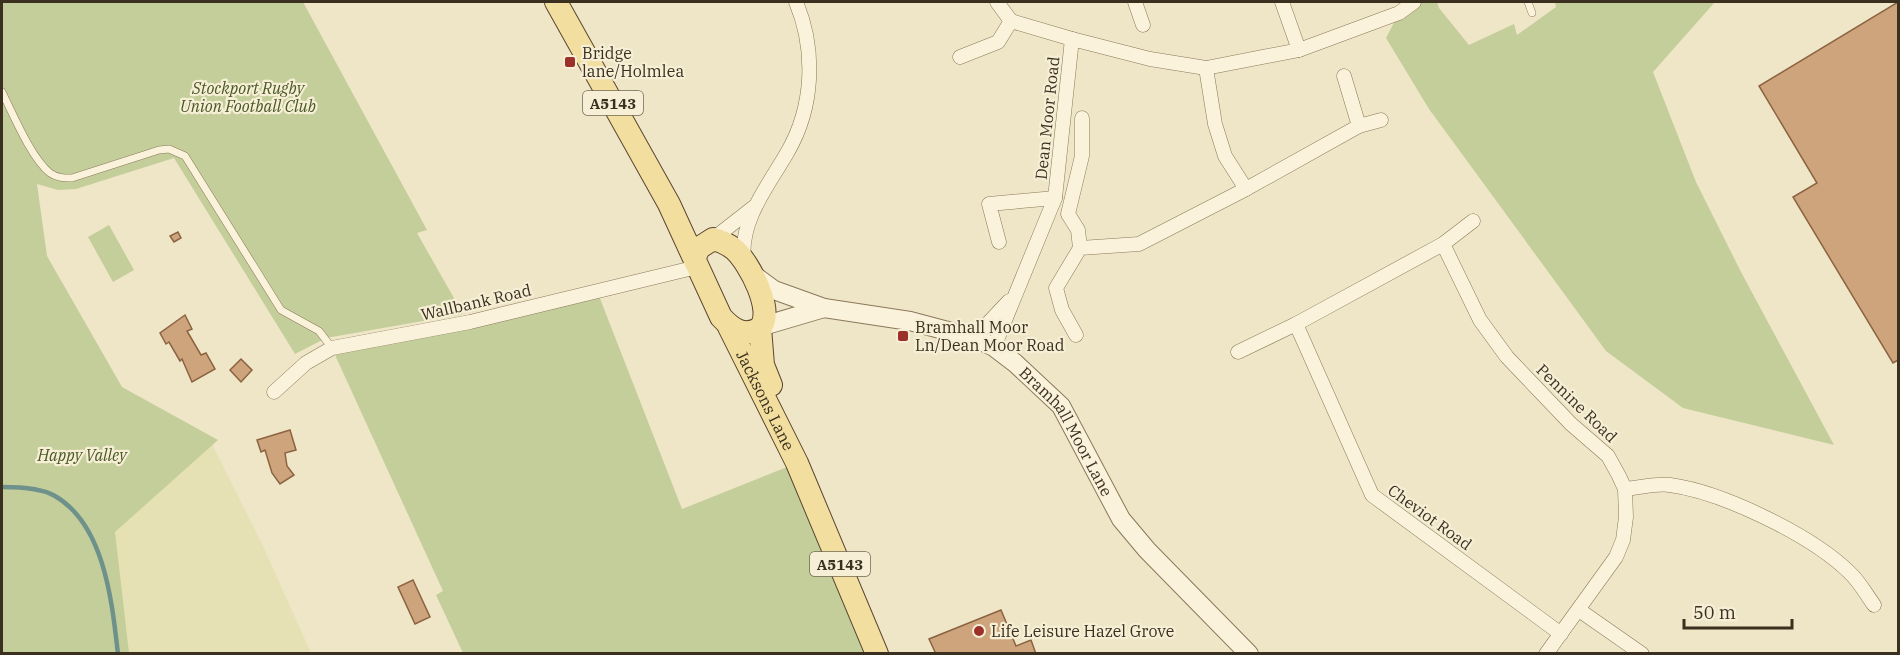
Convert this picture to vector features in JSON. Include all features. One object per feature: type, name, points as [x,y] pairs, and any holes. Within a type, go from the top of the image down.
[{"type":"main road","name":"A5143","points":[[556,2],[669,204],[704,251]]},
{"type":"main road","name":"Jacksons Lane","points":[[802,475],[729,327],[720,317],[704,251],[725,242],[736,252],[747,268],[763,298],[765,314],[761,327],[763,365],[802,475],[877,654]]},
{"type":"main road","points":[[729,327],[741,333],[752,333],[761,327]]},
{"type":"street","points":[[747,268],[742,247],[754,207],[789,150],[804,115],[809,88],[809,55],[803,19],[796,2]]},
{"type":"street","points":[[997,2],[1011,21],[1072,39]]},
{"type":"street","points":[[1135,2],[1143,25]]},
{"type":"street","points":[[1282,2],[1299,50]]},
{"type":"street","name":"Dean Moor Road","points":[[994,347],[1055,198],[1072,39],[1149,59],[1206,68],[1299,50],[1400,13],[1414,2]]},
{"type":"street","points":[[960,57],[998,42],[1011,21]]},
{"type":"street","points":[[1206,68],[1215,124],[1225,156],[1246,189]]},
{"type":"street","points":[[1344,76],[1359,126]]},
{"type":"street","points":[[1076,334],[1062,310],[1056,288],[1080,248],[1078,230],[1068,214],[1082,156],[1082,118]]},
{"type":"street","points":[[1080,248],[1139,244],[1246,189],[1359,126],[1382,120]]},
{"type":"street","points":[[999,242],[988,204],[1055,198]]},
{"type":"street","points":[[704,251],[754,207]]},
{"type":"street","points":[[1238,352],[1296,324],[1443,244],[1473,220]]},
{"type":"street","name":"Pennine Road","points":[[1443,244],[1480,320],[1507,357],[1571,424],[1608,456],[1625,489],[1623,540],[1616,557],[1546,654]]},
{"type":"street","name":"Wallbank Road","points":[[274,392],[306,363],[332,348],[470,322],[704,251]]},
{"type":"street","name":"Bramhall Moor Lane","points":[[747,268],[774,290],[824,308],[910,321],[974,338],[994,347],[1015,363],[1061,406],[1121,519],[1246,652]]},
{"type":"street","name":"Dean Moor Road","points":[[974,338],[1013,297]]},
{"type":"street","name":"Bramhall Moor Lane","points":[[761,327],[824,308]]},
{"type":"street","name":"Cheviot Road","points":[[1296,324],[1372,495],[1561,634]]},
{"type":"street","points":[[1625,489],[1667,484],[1704,492],[1760,516],[1815,546],[1850,572],[1874,605]]},
{"type":"street","points":[[1579,610],[1642,654]]},
{"type":"lane","points":[[1528,2],[1532,13]]},
{"type":"lane","points":[[2,92],[40,161],[50,172],[61,178],[72,178],[159,150],[169,149],[185,156],[281,310],[319,331],[332,348]]},
{"type":"shaded area","points":[[211,442],[263,546],[311,653],[125,653],[113,527]]},
{"type":"green space","name":"Stockport Rugby Union Football Club","points":[[2,2],[303,2],[427,230],[417,233],[463,314],[326,338],[295,354],[174,158],[76,189],[58,190],[37,184],[47,256],[122,387],[218,440],[115,532],[129,653],[2,653]]},
{"type":"green space","points":[[1414,2],[1437,2],[1439,8],[1469,45],[1514,24],[1517,35],[1556,7],[1555,2],[1715,2],[1653,72],[1696,182],[1741,272],[1834,445],[1683,408],[1606,351],[1429,109],[1386,38],[1399,13]]},
{"type":"green space","points":[[109,225],[134,270],[113,282],[88,237]]},
{"type":"green space","points":[[599,296],[682,509],[797,463],[877,653],[463,653],[436,595],[443,591],[335,355]]},
{"type":"building","points":[[1898,2],[1898,360],[1893,363],[1793,197],[1817,183],[1759,86]]},
{"type":"building","points":[[178,232],[181,238],[174,242],[170,236]]},
{"type":"building","points":[[185,315],[192,329],[187,331],[201,355],[206,353],[215,369],[192,382],[182,359],[180,361],[169,342],[166,344],[160,333]]},
{"type":"building","points":[[241,359],[252,370],[241,382],[230,370]]},
{"type":"building","points":[[290,430],[296,450],[285,453],[287,466],[294,475],[280,484],[272,473],[265,450],[261,452],[257,440]]},
{"type":"building","points":[[413,580],[430,617],[415,624],[398,587]]},
{"type":"building","name":"Life Leisure Hazel Grove","points":[[1001,610],[1016,646],[1031,640],[1036,654],[936,654],[929,639]]},
{"type":"waterway","points":[[2,487],[29,488],[50,493],[72,509],[85,526],[95,545],[109,589],[118,654]]},
{"type":"place","name":"Bridge lane/Holmlea","points":[[570,62]]},
{"type":"place","name":"Bramhall Moor Ln/Dean Moor Road","points":[[903,336]]},
{"type":"place","name":"Life Leisure Hazel Grove","points":[[979,631]]},
{"type":"park label","name":"Happy Valley","points":[[82,455]]}]
